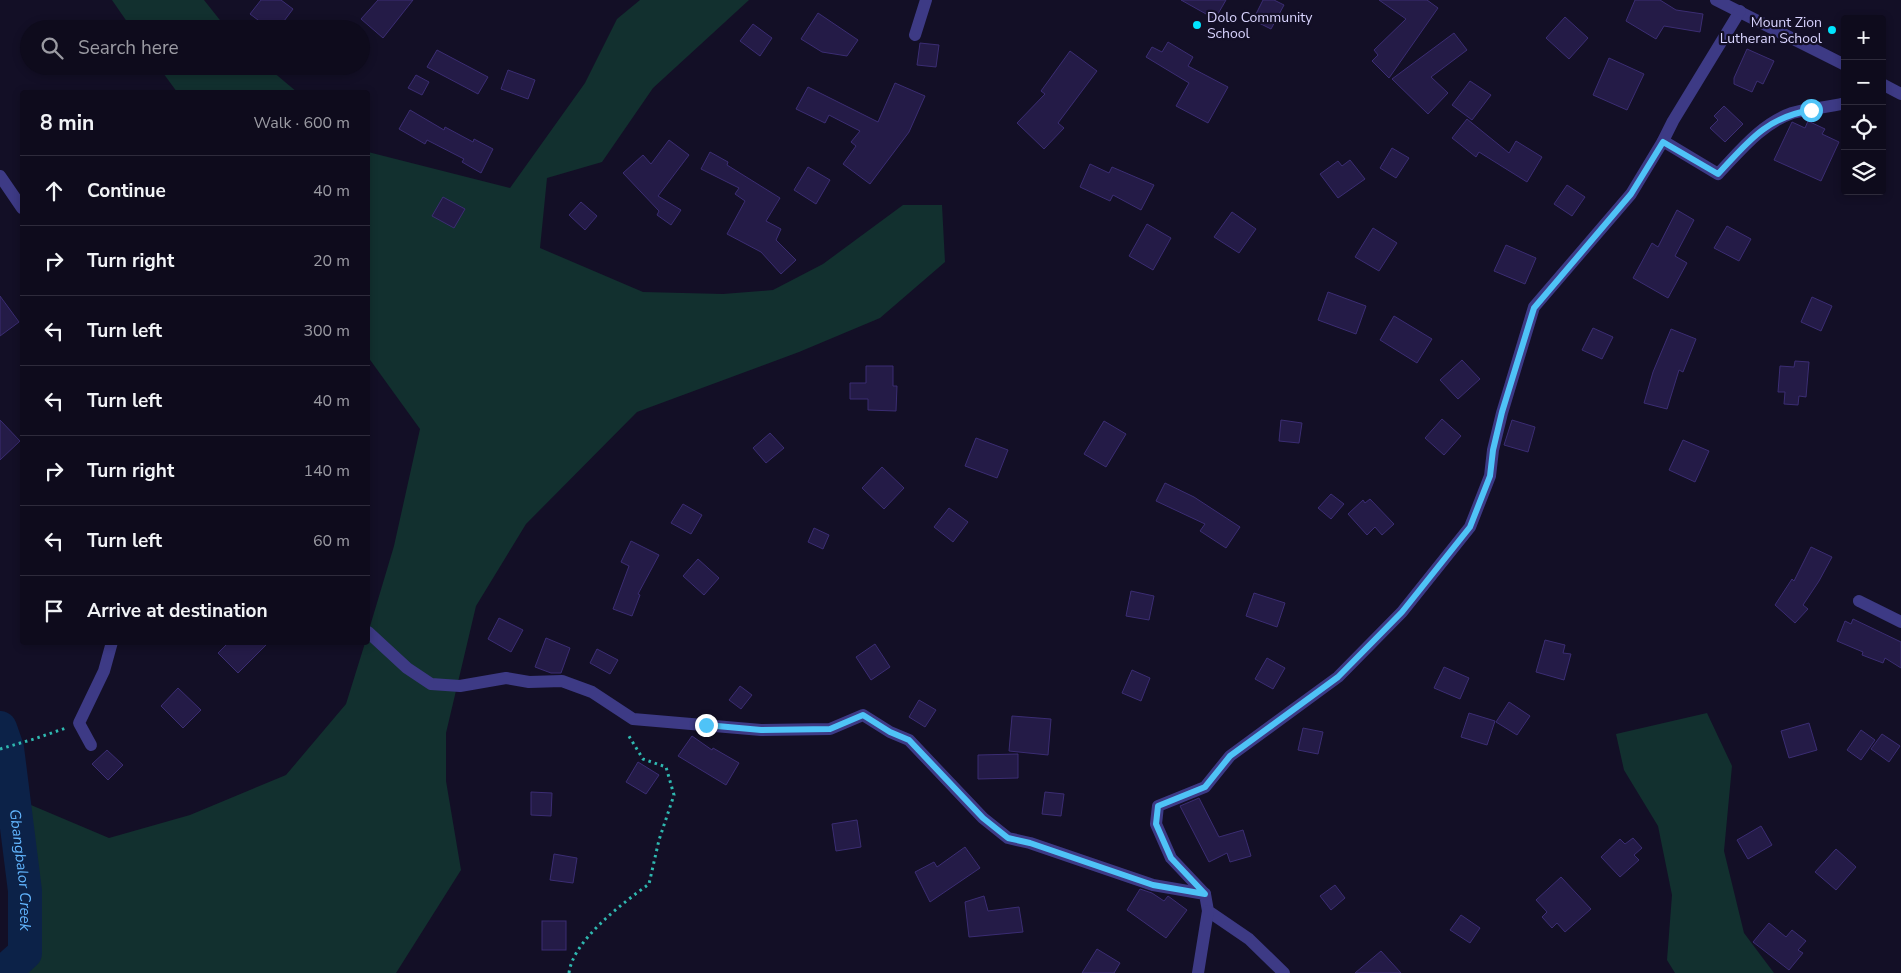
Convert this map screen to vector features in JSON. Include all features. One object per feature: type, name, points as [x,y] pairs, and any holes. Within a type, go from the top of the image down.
[{"type":"street","points":[[915,35],[926,0]]},
{"type":"street","points":[[1716,0],[1841,63]]},
{"type":"street","points":[[1198,973],[1208,911],[1205,894],[1171,858],[1156,824],[1158,806],[1205,787],[1230,756],[1338,677],[1402,612],[1470,527],[1490,476],[1493,450],[1502,412],[1534,308],[1631,194],[1740,11]]},
{"type":"street","points":[[1663,142],[1718,174],[1761,129],[1792,113],[1841,104]]},
{"type":"street","points":[[0,176],[20,205]]},
{"type":"street","points":[[1860,601],[1901,622]]},
{"type":"street","points":[[370,634],[408,668],[431,684],[460,686],[506,678],[529,682],[562,680],[592,692],[633,719],[761,730],[830,729],[863,715],[890,732],[909,740],[983,818],[1008,838],[1030,843],[1153,885],[1205,894]]},
{"type":"street","points":[[91,745],[79,722],[104,671],[111,645]]},
{"type":"street","points":[[1208,911],[1248,939],[1284,973]]},
{"type":"path","points":[[0,749],[34,740],[79,722]]},
{"type":"path","points":[[569,973],[570,964],[593,931],[622,904],[649,884],[659,840],[674,795],[666,767],[643,759],[624,728]]},
{"type":"green space","points":[[112,0],[204,0],[220,20],[126,20]]},
{"type":"green space","points":[[640,0],[749,0],[653,88],[602,162],[547,178],[540,248],[643,292],[723,294],[773,290],[823,264],[903,205],[942,205],[945,262],[880,318],[799,352],[637,412],[526,524],[476,606],[446,733],[446,781],[461,870],[396,973],[3,973],[25,953],[25,891],[12,797],[109,838],[190,815],[286,775],[346,704],[364,645],[370,645],[370,626],[394,546],[420,429],[370,360],[370,153],[510,188],[585,83],[617,19]]},
{"type":"green space","points":[[165,75],[277,75],[295,90],[176,90]]},
{"type":"green space","points":[[1707,713],[1732,766],[1724,851],[1744,933],[1774,973],[1675,973],[1667,960],[1672,895],[1658,826],[1624,770],[1616,734]]},
{"type":"building","points":[[261,0],[281,0],[293,9],[285,20],[258,20],[250,14]]},
{"type":"building","points":[[378,0],[413,0],[383,38],[370,27],[370,20],[361,19]]},
{"type":"building","points":[[1181,0],[1226,0],[1215,19]]},
{"type":"building","points":[[1263,0],[1274,0],[1284,5],[1271,29],[1253,20]]},
{"type":"building","points":[[1379,0],[1427,0],[1438,8],[1389,78],[1372,61],[1378,55],[1374,50],[1406,19]]},
{"type":"building","points":[[1635,0],[1660,0],[1676,10],[1703,14],[1700,32],[1664,26],[1656,39],[1626,21]]},
{"type":"building","points":[[818,13],[858,40],[847,56],[822,52],[801,39]]},
{"type":"building","points":[[1565,17],[1588,38],[1569,59],[1546,38]]},
{"type":"building","points":[[753,24],[772,38],[760,56],[740,41]]},
{"type":"building","points":[[1454,33],[1467,50],[1431,77],[1448,93],[1428,114],[1392,79]]},
{"type":"building","points":[[1168,42],[1193,57],[1188,66],[1228,87],[1208,123],[1176,106],[1189,83],[1146,57],[1152,47],[1162,52]]},
{"type":"building","points":[[920,43],[939,45],[936,67],[917,65]]},
{"type":"building","points":[[1747,49],[1774,61],[1763,84],[1757,81],[1752,92],[1734,84],[1734,78]]},
{"type":"building","points":[[437,50],[488,77],[478,94],[427,67]]},
{"type":"building","points":[[1070,51],[1097,71],[1058,123],[1064,128],[1044,149],[1017,123],[1045,94],[1041,91]]},
{"type":"building","points":[[1609,58],[1644,74],[1627,110],[1593,95]]},
{"type":"building","points":[[508,70],[535,80],[528,99],[501,89]]},
{"type":"building","points":[[416,75],[429,82],[422,95],[408,88]]},
{"type":"building","points":[[1470,81],[1491,95],[1472,120],[1452,105]]},
{"type":"building","points":[[895,83],[925,96],[909,132],[870,184],[843,164],[856,146],[851,142],[860,131],[829,115],[825,123],[796,109],[808,87],[878,122]]},
{"type":"building","points":[[1724,106],[1743,124],[1725,142],[1710,128],[1718,120],[1714,116]]},
{"type":"building","points":[[410,110],[444,130],[445,127],[473,142],[474,139],[493,149],[481,173],[462,162],[464,159],[427,140],[425,144],[399,129]]},
{"type":"building","points":[[1467,119],[1509,153],[1516,141],[1542,157],[1527,182],[1479,152],[1476,157],[1452,138]]},
{"type":"building","points":[[1808,121],[1825,129],[1822,134],[1839,142],[1821,181],[1774,160],[1792,122],[1805,128]]},
{"type":"building","points":[[669,140],[689,155],[658,196],[681,210],[671,225],[657,215],[659,211],[623,173],[643,155],[651,164]]},
{"type":"building","points":[[1392,148],[1409,158],[1396,178],[1380,168]]},
{"type":"building","points":[[710,152],[728,162],[727,165],[780,198],[766,221],[781,229],[776,240],[796,260],[781,274],[761,252],[727,234],[745,201],[735,194],[739,188],[701,169]]},
{"type":"building","points":[[1350,160],[1365,179],[1338,198],[1320,174],[1338,161],[1342,166]]},
{"type":"building","points":[[1090,164],[1109,173],[1112,167],[1154,185],[1141,210],[1113,195],[1110,201],[1080,187]]},
{"type":"building","points":[[808,167],[830,180],[816,204],[794,190]]},
{"type":"building","points":[[1567,185],[1585,197],[1572,216],[1554,204]]},
{"type":"building","points":[[443,197],[465,209],[454,228],[432,216]]},
{"type":"building","points":[[581,202],[597,216],[585,230],[569,215]]},
{"type":"building","points":[[1677,210],[1694,220],[1675,256],[1687,263],[1668,298],[1633,278],[1652,243],[1658,247]]},
{"type":"building","points":[[1232,212],[1256,229],[1239,253],[1214,237]]},
{"type":"building","points":[[1147,224],[1171,238],[1153,270],[1129,256]]},
{"type":"building","points":[[1727,226],[1751,239],[1739,261],[1714,248]]},
{"type":"building","points":[[1373,228],[1397,243],[1379,271],[1355,257]]},
{"type":"building","points":[[1506,245],[1536,258],[1525,284],[1494,271]]},
{"type":"building","points":[[1328,292],[1366,306],[1356,334],[1318,320]]},
{"type":"building","points":[[0,296],[19,322],[0,336]]},
{"type":"building","points":[[1812,297],[1832,306],[1821,331],[1801,322]]},
{"type":"building","points":[[1394,316],[1432,339],[1417,363],[1380,340]]},
{"type":"building","points":[[1593,328],[1613,337],[1602,359],[1582,350]]},
{"type":"building","points":[[1671,329],[1696,339],[1683,372],[1679,370],[1667,409],[1644,403],[1653,372]]},
{"type":"building","points":[[1462,360],[1480,379],[1458,399],[1440,380]]},
{"type":"building","points":[[1795,361],[1809,362],[1806,397],[1799,396],[1798,405],[1784,404],[1785,392],[1778,392],[1780,366],[1794,367]]},
{"type":"building","points":[[866,366],[893,366],[893,386],[897,386],[896,411],[868,410],[868,399],[850,399],[850,383],[866,383]]},
{"type":"building","points":[[1442,419],[1461,436],[1444,455],[1425,438]]},
{"type":"building","points":[[0,420],[20,441],[0,460]]},
{"type":"building","points":[[1281,420],[1302,423],[1299,443],[1279,441]]},
{"type":"building","points":[[1512,420],[1535,427],[1528,452],[1504,445]]},
{"type":"building","points":[[1104,421],[1126,434],[1106,467],[1084,454]]},
{"type":"building","points":[[770,433],[784,448],[766,463],[753,448]]},
{"type":"building","points":[[976,438],[1008,450],[997,478],[965,466]]},
{"type":"building","points":[[1683,440],[1709,451],[1695,482],[1669,470]]},
{"type":"building","points":[[882,467],[904,488],[884,509],[862,488]]},
{"type":"building","points":[[1165,483],[1194,497],[1240,527],[1226,548],[1200,531],[1205,524],[1156,501]]},
{"type":"building","points":[[1331,494],[1344,504],[1331,519],[1318,508]]},
{"type":"building","points":[[1370,499],[1394,524],[1382,535],[1375,527],[1367,535],[1348,514],[1363,500],[1365,503]]},
{"type":"building","points":[[683,504],[702,515],[691,534],[671,523]]},
{"type":"building","points":[[949,508],[968,522],[953,542],[934,527]]},
{"type":"building","points":[[814,528],[829,535],[823,549],[808,542]]},
{"type":"building","points":[[631,541],[659,555],[638,594],[640,595],[632,616],[613,609],[629,566],[621,562]]},
{"type":"building","points":[[1811,547],[1832,557],[1803,605],[1808,609],[1795,623],[1775,605],[1792,579],[1794,581]]},
{"type":"building","points":[[698,559],[719,578],[704,595],[683,576]]},
{"type":"building","points":[[1131,591],[1154,596],[1149,620],[1126,616]]},
{"type":"building","points":[[1254,593],[1285,603],[1277,627],[1246,616]]},
{"type":"building","points":[[499,618],[523,630],[511,652],[488,639]]},
{"type":"building","points":[[1853,619],[1901,642],[1901,668],[1885,658],[1883,663],[1862,655],[1863,652],[1837,641],[1845,621],[1851,624]]},
{"type":"building","points":[[546,638],[570,648],[561,673],[551,673],[535,667]]},
{"type":"building","points":[[1545,640],[1565,645],[1563,653],[1571,654],[1564,680],[1536,672]]},
{"type":"building","points":[[875,644],[890,667],[871,680],[856,657]]},
{"type":"building","points":[[226,645],[266,645],[238,673],[218,653]]},
{"type":"building","points":[[597,649],[618,660],[610,674],[590,663]]},
{"type":"building","points":[[1267,658],[1285,668],[1273,689],[1255,679]]},
{"type":"building","points":[[1444,667],[1469,678],[1460,699],[1434,688]]},
{"type":"building","points":[[1132,670],[1150,678],[1141,701],[1122,693]]},
{"type":"building","points":[[740,686],[752,695],[741,709],[729,700]]},
{"type":"building","points":[[178,688],[201,710],[183,728],[161,706]]},
{"type":"building","points":[[919,700],[936,710],[925,727],[909,717]]},
{"type":"building","points":[[1509,702],[1530,716],[1517,735],[1496,722]]},
{"type":"building","points":[[1469,713],[1495,721],[1487,745],[1461,737]]},
{"type":"building","points":[[1012,716],[1051,719],[1048,755],[1009,751]]},
{"type":"building","points":[[1809,723],[1817,750],[1789,758],[1781,731]]},
{"type":"building","points":[[1303,728],[1323,732],[1318,754],[1298,750]]},
{"type":"building","points":[[1861,730],[1875,740],[1861,760],[1847,750]]},
{"type":"building","points":[[1882,734],[1900,746],[1889,762],[1871,749]]},
{"type":"building","points":[[692,736],[712,750],[713,748],[739,763],[726,785],[678,756]]},
{"type":"building","points":[[107,750],[123,765],[108,780],[92,764]]},
{"type":"building","points":[[1018,754],[1018,778],[978,779],[978,755]]},
{"type":"building","points":[[638,762],[659,775],[646,794],[626,782]]},
{"type":"building","points":[[531,792],[552,793],[551,816],[531,815]]},
{"type":"building","points":[[1045,792],[1064,794],[1061,816],[1042,814]]},
{"type":"building","points":[[1199,798],[1219,837],[1243,830],[1251,856],[1230,862],[1227,853],[1209,862],[1180,806]]},
{"type":"building","points":[[857,820],[861,847],[836,851],[832,824]]},
{"type":"building","points":[[1761,826],[1772,845],[1748,859],[1737,840]]},
{"type":"building","points":[[1633,838],[1642,848],[1634,855],[1639,860],[1620,877],[1601,857],[1620,839],[1625,844]]},
{"type":"building","points":[[965,847],[980,868],[930,902],[915,872],[934,862],[937,867]]},
{"type":"building","points":[[1836,849],[1856,867],[1836,890],[1815,872]]},
{"type":"building","points":[[554,854],[577,858],[573,883],[550,880]]},
{"type":"building","points":[[1561,877],[1591,909],[1565,932],[1557,923],[1552,928],[1542,917],[1547,912],[1536,900]]},
{"type":"building","points":[[1335,885],[1345,898],[1331,910],[1320,896]]},
{"type":"building","points":[[1140,889],[1152,893],[1164,901],[1168,896],[1187,910],[1166,938],[1127,910]]},
{"type":"building","points":[[984,896],[988,911],[1019,907],[1023,932],[969,937],[965,902]]},
{"type":"building","points":[[1461,915],[1480,928],[1470,943],[1450,930]]},
{"type":"building","points":[[542,921],[566,921],[566,950],[542,950]]},
{"type":"building","points":[[1769,923],[1786,937],[1792,930],[1806,941],[1798,950],[1803,953],[1789,970],[1753,942]]},
{"type":"building","points":[[1097,949],[1120,963],[1114,973],[1082,973]]},
{"type":"building","points":[[1381,951],[1401,973],[1355,973]]},
{"type":"waterway","name":"Gbangbalor Creek","points":[[0,728],[7,748],[25,891],[25,953],[3,973]]},
{"type":"place","name":"Dolo Community School","points":[[1197,25]]},
{"type":"place","name":"Mount Zion Lutheran School","points":[[1832,30]]},
{"type":"route","points":[[706,725],[761,730],[830,729],[863,715],[890,732],[909,740],[983,818],[1008,838],[1030,843],[1153,885],[1205,894],[1171,858],[1156,824],[1158,806],[1176,797],[1205,787],[1230,756],[1338,677],[1402,612],[1470,527],[1490,476],[1493,450],[1502,412],[1534,308],[1631,194],[1663,142],[1718,174],[1761,129],[1792,113],[1811,110]]}]
